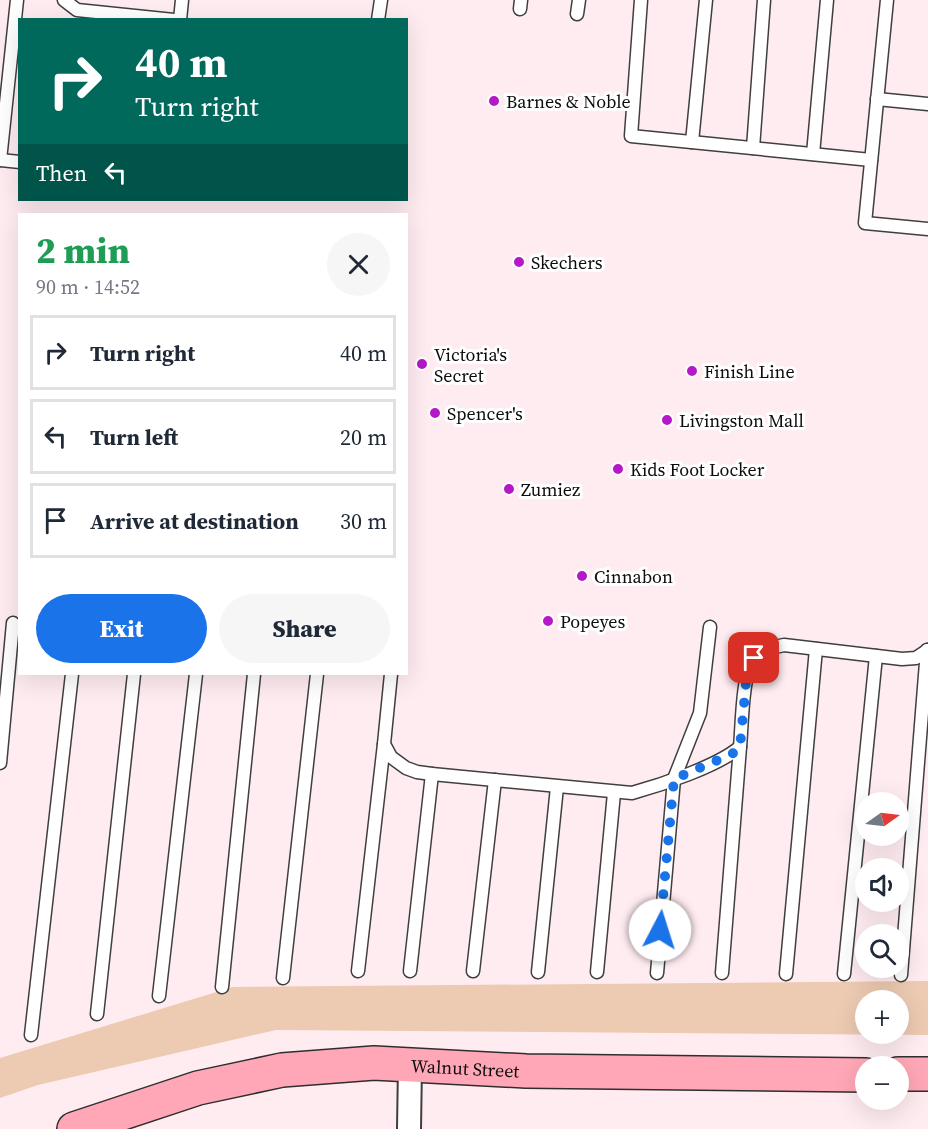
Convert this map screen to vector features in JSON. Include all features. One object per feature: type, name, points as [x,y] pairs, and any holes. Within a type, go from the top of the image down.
[{"type":"street","name":"Walnut Street","points":[[74,1129],[198,1088],[282,1070],[374,1063],[526,1071],[855,1075]]},
{"type":"street","points":[[410,1065],[410,1129]]},
{"type":"street","points":[[909,1074],[928,1074]]},
{"type":"lane","points":[[17,0],[0,160],[18,162]]},
{"type":"lane","points":[[64,0],[76,15],[137,18]]},
{"type":"lane","points":[[180,18],[182,0]]},
{"type":"lane","points":[[378,18],[381,0]]},
{"type":"lane","points":[[578,14],[579,0]]},
{"type":"lane","points":[[641,0],[631,136],[871,160]]},
{"type":"lane","points":[[692,142],[706,0]]},
{"type":"lane","points":[[753,148],[764,0]]},
{"type":"lane","points":[[813,154],[827,0]]},
{"type":"lane","points":[[887,0],[865,223],[928,229]]},
{"type":"lane","points":[[877,99],[928,104]]},
{"type":"lane","points":[[0,621],[16,623],[0,763]]},
{"type":"lane","points":[[657,973],[674,779],[700,713],[710,627]]},
{"type":"lane","points":[[722,973],[747,672],[754,658],[770,648],[784,645],[902,659],[916,658],[928,650]]},
{"type":"lane","points":[[786,974],[816,649]]},
{"type":"lane","points":[[906,924],[928,650]]},
{"type":"lane","points":[[844,974],[876,656]]},
{"type":"lane","points":[[31,1035],[72,675]]},
{"type":"lane","points":[[98,1014],[134,675]]},
{"type":"lane","points":[[159,996],[196,675]]},
{"type":"lane","points":[[222,987],[254,675]]},
{"type":"lane","points":[[283,978],[317,675]]},
{"type":"lane","points":[[358,971],[391,675]]},
{"type":"lane","points":[[384,744],[391,757],[406,768],[417,772],[614,793],[632,793],[674,779],[732,754],[740,747]]},
{"type":"lane","points":[[410,971],[432,774]]},
{"type":"lane","points":[[473,971],[495,780]]},
{"type":"lane","points":[[538,972],[557,787]]},
{"type":"lane","points":[[597,972],[614,793]]},
{"type":"shaded area","points":[[928,981],[928,1035],[909,1035],[909,990],[855,990],[855,1034],[276,1030],[38,1085],[0,1098],[0,1058],[233,987]]},
{"type":"place","name":"Barnes & Noble","points":[[494,101]]},
{"type":"place","name":"Skechers","points":[[519,262]]},
{"type":"place","name":"Victoria's Secret","points":[[422,364]]},
{"type":"place","name":"Finish Line","points":[[692,371]]},
{"type":"place","name":"Spencer's","points":[[435,413]]},
{"type":"place","name":"Livingston Mall","points":[[667,420]]},
{"type":"place","name":"Kids Foot Locker","points":[[618,469]]},
{"type":"place","name":"Zumiez","points":[[509,489]]},
{"type":"place","name":"Cinnabon","points":[[582,576]]},
{"type":"place","name":"Popeyes","points":[[548,621]]},
{"type":"route","points":[[660,930],[674,779],[732,754],[740,747],[747,672],[754,658]]}]
